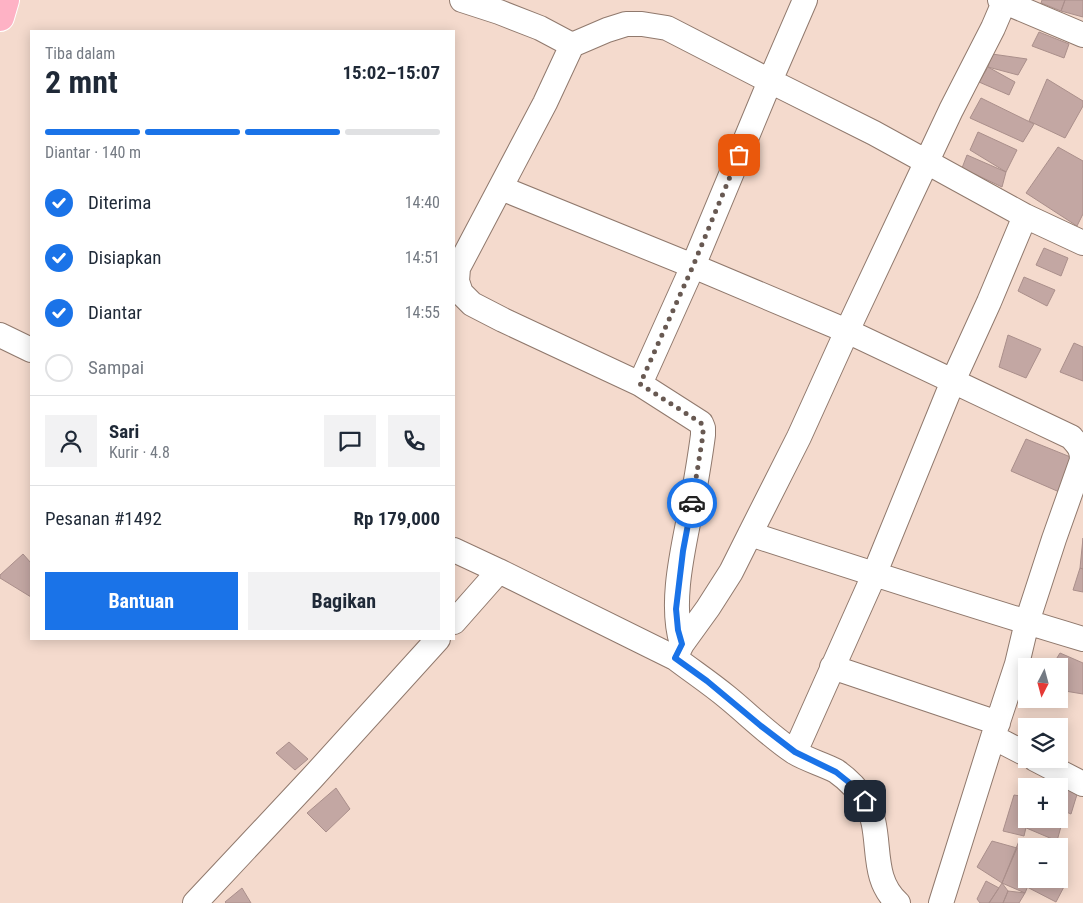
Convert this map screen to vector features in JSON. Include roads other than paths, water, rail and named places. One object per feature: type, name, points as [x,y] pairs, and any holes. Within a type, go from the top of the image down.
[{"type":"main road","points":[[0,17],[5,0]]},
{"type":"street","points":[[462,0],[540,28],[572,45]]},
{"type":"street","points":[[640,384],[693,266],[805,0]]},
{"type":"street","points":[[678,651],[731,572],[799,437],[847,330],[951,110],[993,28],[1003,1],[1083,35]]},
{"type":"street","points":[[678,651],[677,596],[695,488],[703,428],[701,423],[640,384],[502,320],[472,304],[461,292],[456,281],[458,268],[545,103],[572,45],[626,24],[642,24],[667,28],[874,133],[1025,216],[1083,244]]},
{"type":"street","points":[[501,188],[847,330],[1071,437],[1080,447],[1082,453],[1081,466],[1054,539],[1027,622],[1017,664],[941,903]]},
{"type":"street","points":[[795,752],[874,574],[1025,216]]},
{"type":"street","points":[[0,335],[30,350]]},
{"type":"street","points":[[750,534],[1083,639]]},
{"type":"street","points":[[455,550],[678,651],[707,681],[761,726],[795,752],[836,772],[851,784],[865,801],[872,816],[876,834],[877,857],[883,882],[898,903]]},
{"type":"street","points":[[455,621],[500,571]]},
{"type":"street","points":[[195,903],[437,640]]},
{"type":"street","points":[[832,667],[995,730],[1018,748]]},
{"type":"street","points":[[1052,768],[1083,784]]}]
